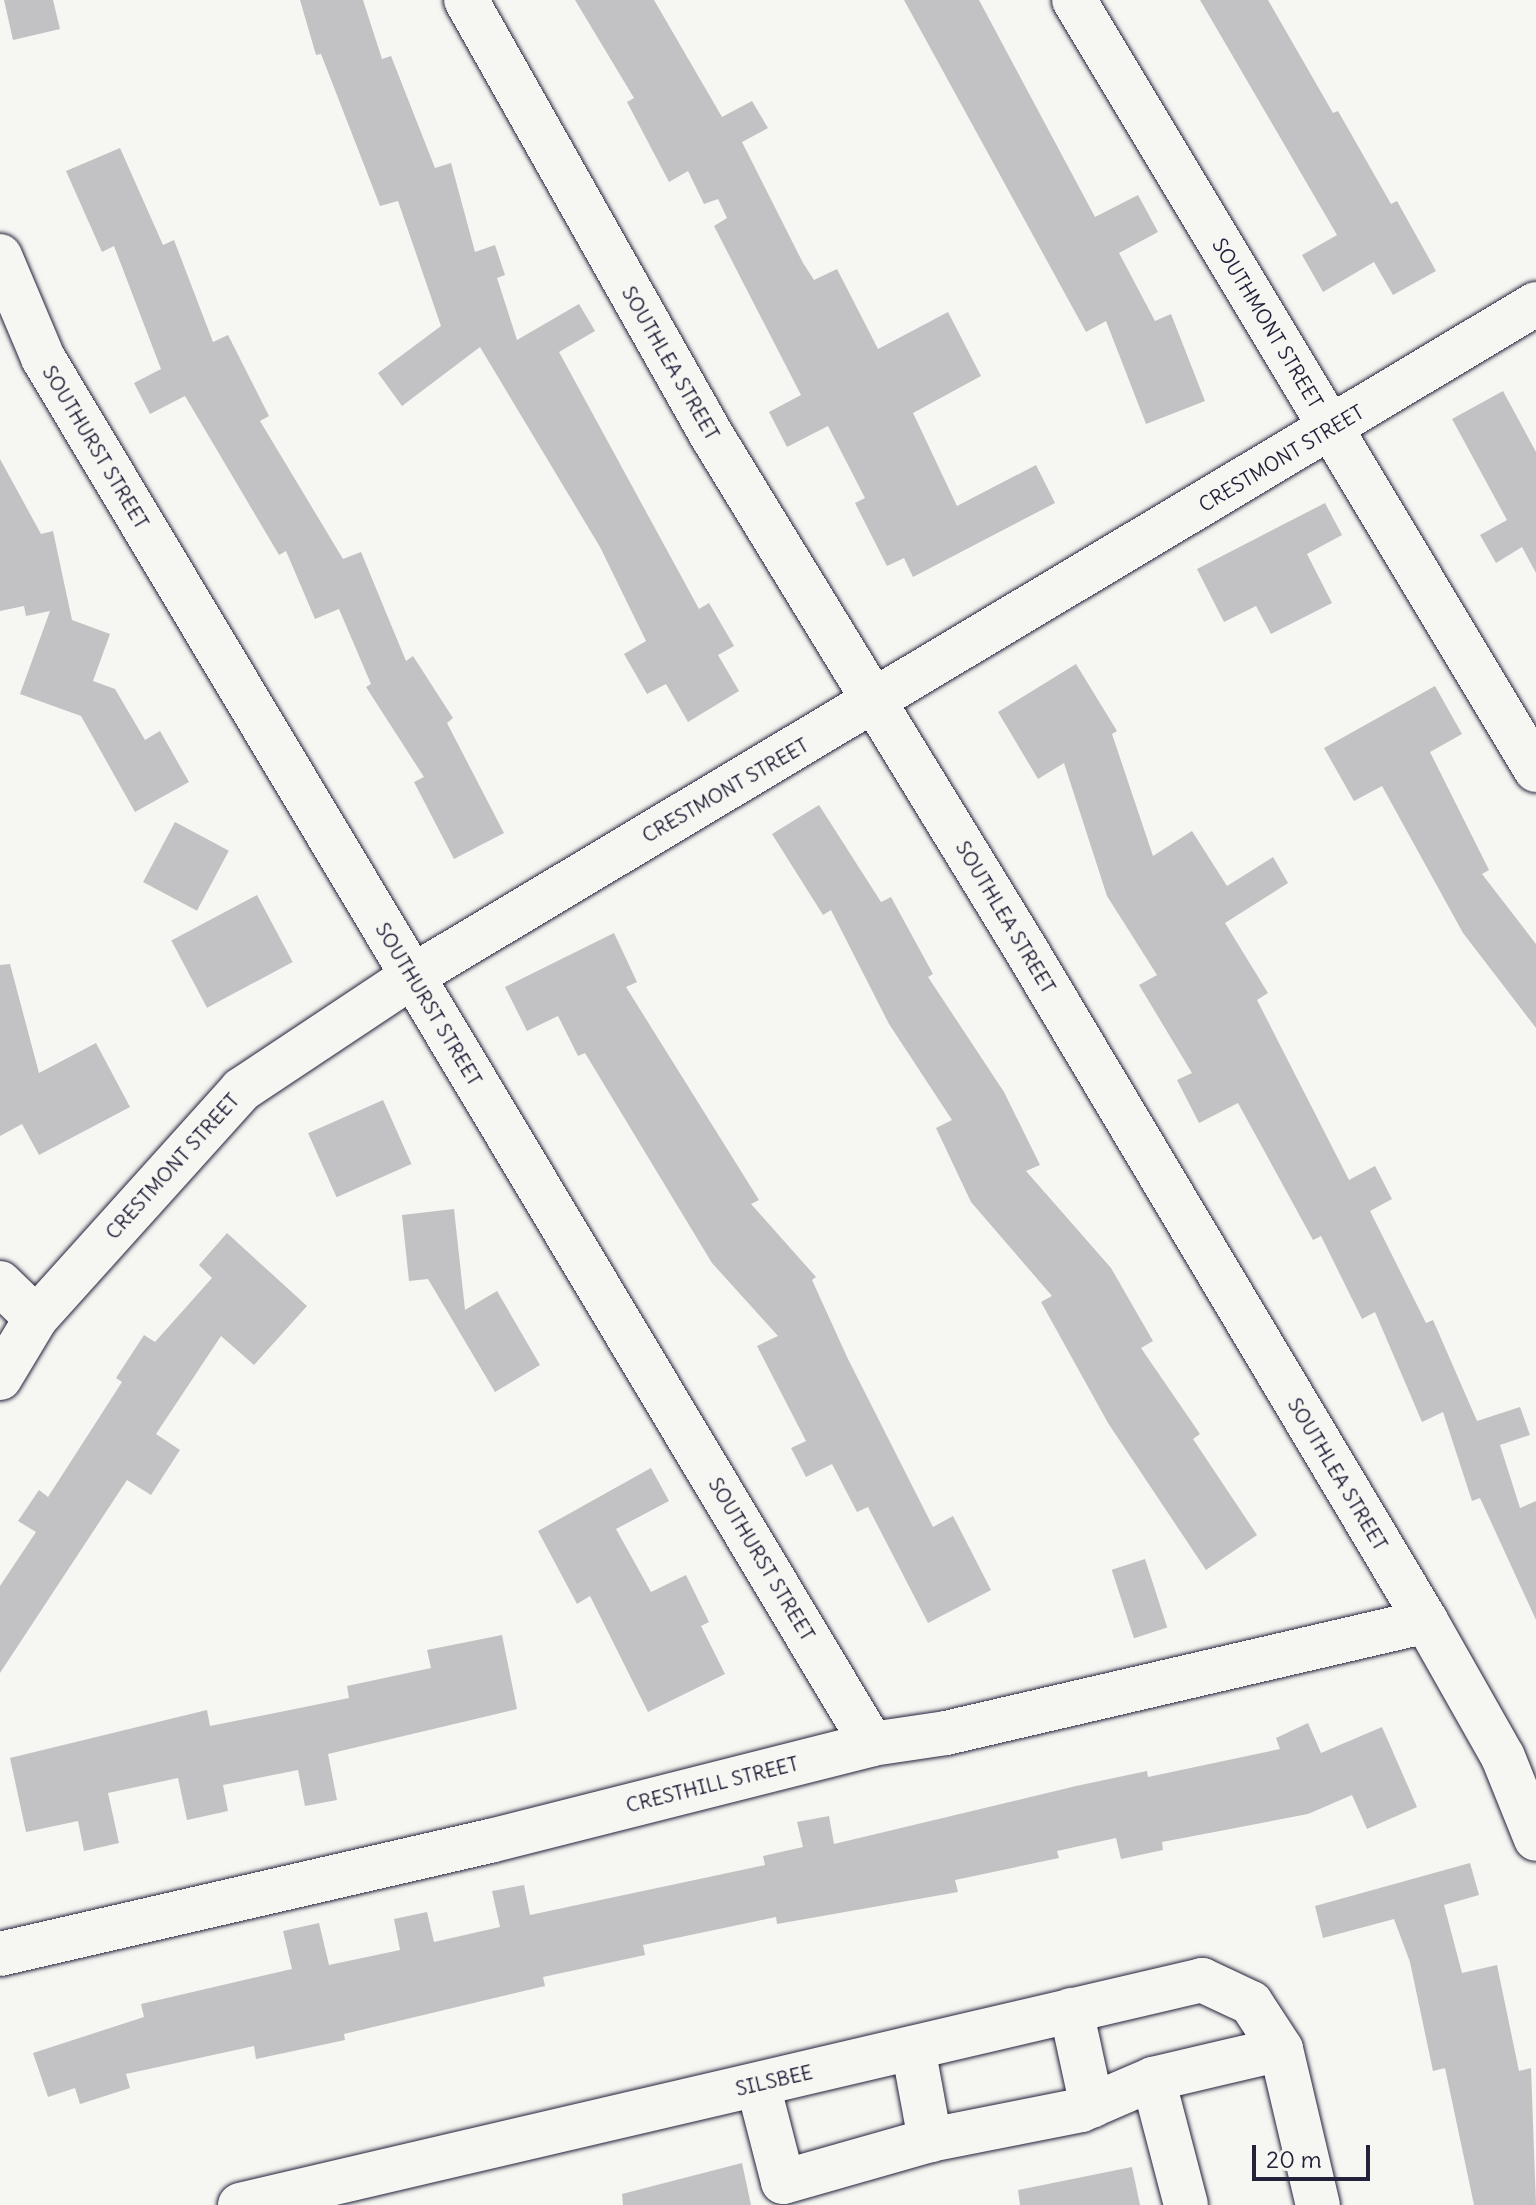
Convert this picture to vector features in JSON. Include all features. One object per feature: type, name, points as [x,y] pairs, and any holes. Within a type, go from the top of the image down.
[{"type":"street","name":"SOUTHLEA STREET","points":[[466,0],[712,436],[1426,1621],[1503,1757],[1536,1839]]},
{"type":"street","name":"SOUTHMONT STREET","points":[[1074,0],[1536,770]]},
{"type":"street","name":"SOUTHURST STREET","points":[[0,256],[43,358],[872,1744]]},
{"type":"street","name":"CRESTMONT STREET","points":[[0,1378],[36,1318],[241,1090],[411,977],[874,704],[1536,304]]},
{"type":"street","points":[[0,1283],[36,1318]]},
{"type":"street","name":"CRESTHILL STREET","points":[[0,1954],[490,1841],[872,1744],[946,1733],[1426,1621]]},
{"type":"street","name":"SILSBEE","points":[[240,2205],[1202,1980],[1251,2003],[1281,2049],[1318,2205]]},
{"type":"street","points":[[1071,2010],[1092,2106]]},
{"type":"street","points":[[913,2048],[930,2140]]},
{"type":"street","points":[[758,2085],[783,2182],[930,2140],[1092,2106],[1153,2079],[1281,2049]]},
{"type":"street","points":[[1153,2079],[1186,2205]]},
{"type":"building","points":[[4,0],[53,0],[60,29],[13,40]]},
{"type":"building","points":[[300,0],[363,0],[382,59],[391,56],[435,168],[451,163],[475,252],[495,245],[505,275],[497,278],[517,340],[579,304],[595,331],[559,352],[699,609],[709,603],[734,646],[718,655],[739,691],[688,722],[666,684],[647,694],[624,654],[646,641],[600,547],[480,347],[402,406],[378,373],[441,326],[398,201],[380,206],[321,54],[316,55]]},
{"type":"building","points":[[575,0],[654,0],[722,117],[752,101],[768,128],[742,142],[803,263],[814,280],[837,269],[878,349],[948,312],[981,376],[913,413],[957,506],[1036,465],[1055,503],[913,577],[904,558],[887,566],[855,503],[865,498],[828,426],[787,447],[769,412],[801,395],[714,226],[727,218],[718,199],[704,204],[688,171],[669,182],[627,102],[634,98]]},
{"type":"building","points":[[904,0],[979,0],[1095,217],[1138,195],[1158,232],[1119,253],[1155,321],[1171,314],[1205,401],[1146,424],[1106,321],[1086,332]]},
{"type":"building","points":[[1200,0],[1268,0],[1333,113],[1338,111],[1391,204],[1397,201],[1436,271],[1393,295],[1374,262],[1323,292],[1302,255],[1337,235]]},
{"type":"building","points":[[120,148],[163,245],[174,240],[213,342],[228,335],[269,416],[260,421],[343,559],[361,552],[406,661],[413,656],[453,718],[447,723],[504,833],[454,859],[414,782],[424,777],[366,687],[371,684],[339,609],[315,619],[286,551],[279,555],[185,396],[150,414],[134,383],[161,369],[114,246],[102,252],[66,171]]},
{"type":"building","points":[[1503,391],[1536,452],[1536,573],[1522,547],[1496,563],[1480,535],[1507,520],[1452,419]]},
{"type":"building","points":[[0,459],[41,534],[53,531],[72,620],[110,634],[93,681],[115,689],[145,740],[160,731],[189,782],[135,812],[81,716],[20,694],[50,611],[26,616],[24,606],[0,611]]},
{"type":"building","points":[[1325,503],[1342,535],[1307,554],[1332,603],[1271,634],[1256,606],[1224,622],[1197,569]]},
{"type":"building","points":[[1076,664],[1117,731],[1112,734],[1153,856],[1192,831],[1227,886],[1273,857],[1288,883],[1225,923],[1268,993],[1257,1000],[1349,1180],[1375,1166],[1392,1199],[1370,1211],[1426,1323],[1433,1320],[1477,1421],[1520,1407],[1530,1435],[1500,1445],[1520,1508],[1536,1501],[1536,1620],[1480,1498],[1472,1501],[1443,1412],[1422,1422],[1375,1312],[1362,1319],[1321,1236],[1313,1240],[1238,1103],[1199,1123],[1177,1080],[1192,1073],[1139,985],[1157,975],[1107,896],[1064,763],[1038,779],[998,712]]},
{"type":"building","points":[[1435,686],[1462,734],[1430,752],[1489,870],[1482,874],[1536,944],[1536,1028],[1463,933],[1382,786],[1354,801],[1324,748]]},
{"type":"building","points":[[819,805],[881,902],[891,897],[933,974],[928,977],[1004,1092],[1040,1165],[1026,1171],[1111,1268],[1153,1341],[1141,1348],[1200,1434],[1193,1439],[1257,1535],[1206,1570],[1108,1423],[1041,1302],[1052,1296],[971,1202],[936,1128],[952,1120],[889,1024],[831,910],[823,915],[772,834]]},
{"type":"building","points":[[175,822],[229,851],[197,911],[143,882]]},
{"type":"building","points":[[257,895],[293,962],[207,1008],[171,941]]},
{"type":"building","points":[[614,933],[637,982],[626,987],[759,1200],[751,1204],[816,1277],[812,1280],[848,1359],[933,1527],[953,1516],[991,1590],[928,1623],[868,1507],[857,1512],[832,1464],[806,1477],[791,1448],[806,1441],[757,1346],[778,1336],[712,1263],[585,1053],[578,1056],[558,1016],[527,1031],[505,987]]},
{"type":"building","points":[[10,964],[39,1073],[96,1043],[130,1107],[39,1155],[22,1124],[0,1136],[0,965]]},
{"type":"building","points":[[383,1100],[411,1164],[337,1197],[308,1133]]},
{"type":"building","points":[[454,1209],[465,1310],[497,1291],[540,1365],[495,1392],[428,1279],[409,1281],[402,1215]]},
{"type":"building","points":[[227,1233],[307,1306],[254,1365],[221,1336],[156,1434],[180,1450],[151,1495],[127,1480],[0,1673],[0,1586],[36,1532],[18,1521],[39,1490],[48,1497],[122,1382],[116,1378],[144,1335],[155,1342],[212,1278],[199,1265]]},
{"type":"building","points":[[651,1468],[669,1501],[616,1529],[651,1592],[686,1575],[709,1622],[701,1626],[725,1674],[648,1712],[590,1596],[577,1604],[538,1531]]},
{"type":"building","points":[[1145,1559],[1167,1627],[1134,1638],[1112,1570]]},
{"type":"building","points":[[502,1635],[517,1709],[328,1754],[337,1800],[305,1806],[298,1770],[223,1785],[228,1811],[187,1820],[178,1778],[108,1793],[119,1843],[84,1851],[78,1821],[26,1832],[10,1758],[207,1710],[210,1726],[349,1698],[347,1686],[431,1668],[427,1650]]},
{"type":"building","points":[[1308,1723],[1321,1753],[1382,1727],[1417,1807],[1367,1829],[1352,1795],[1308,1814],[1162,1842],[1163,1850],[1121,1859],[1116,1838],[1057,1851],[1059,1858],[955,1880],[958,1892],[777,1924],[776,1917],[643,1945],[645,1955],[543,1977],[545,1986],[344,2034],[345,2040],[256,2059],[254,2046],[126,2074],[130,2088],[80,2104],[75,2088],[48,2097],[33,2053],[144,2017],[141,2004],[292,1969],[283,1931],[319,1923],[329,1965],[400,1950],[394,1919],[427,1912],[434,1942],[500,1927],[492,1891],[524,1885],[530,1915],[765,1865],[763,1856],[803,1847],[797,1822],[829,1816],[834,1844],[1076,1786],[1147,1771],[1148,1777],[1280,1749],[1276,1738]]},
{"type":"building","points":[[1470,1863],[1479,1895],[1444,1905],[1462,1973],[1497,1965],[1519,2071],[1531,2068],[1536,2205],[1474,2205],[1445,2068],[1433,2071],[1410,1962],[1394,1919],[1323,1938],[1315,1906]]},
{"type":"building","points":[[742,2163],[751,2205],[623,2205],[622,2194]]},
{"type":"building","points":[[1132,2167],[1140,2205],[1020,2205],[1018,2190]]}]
